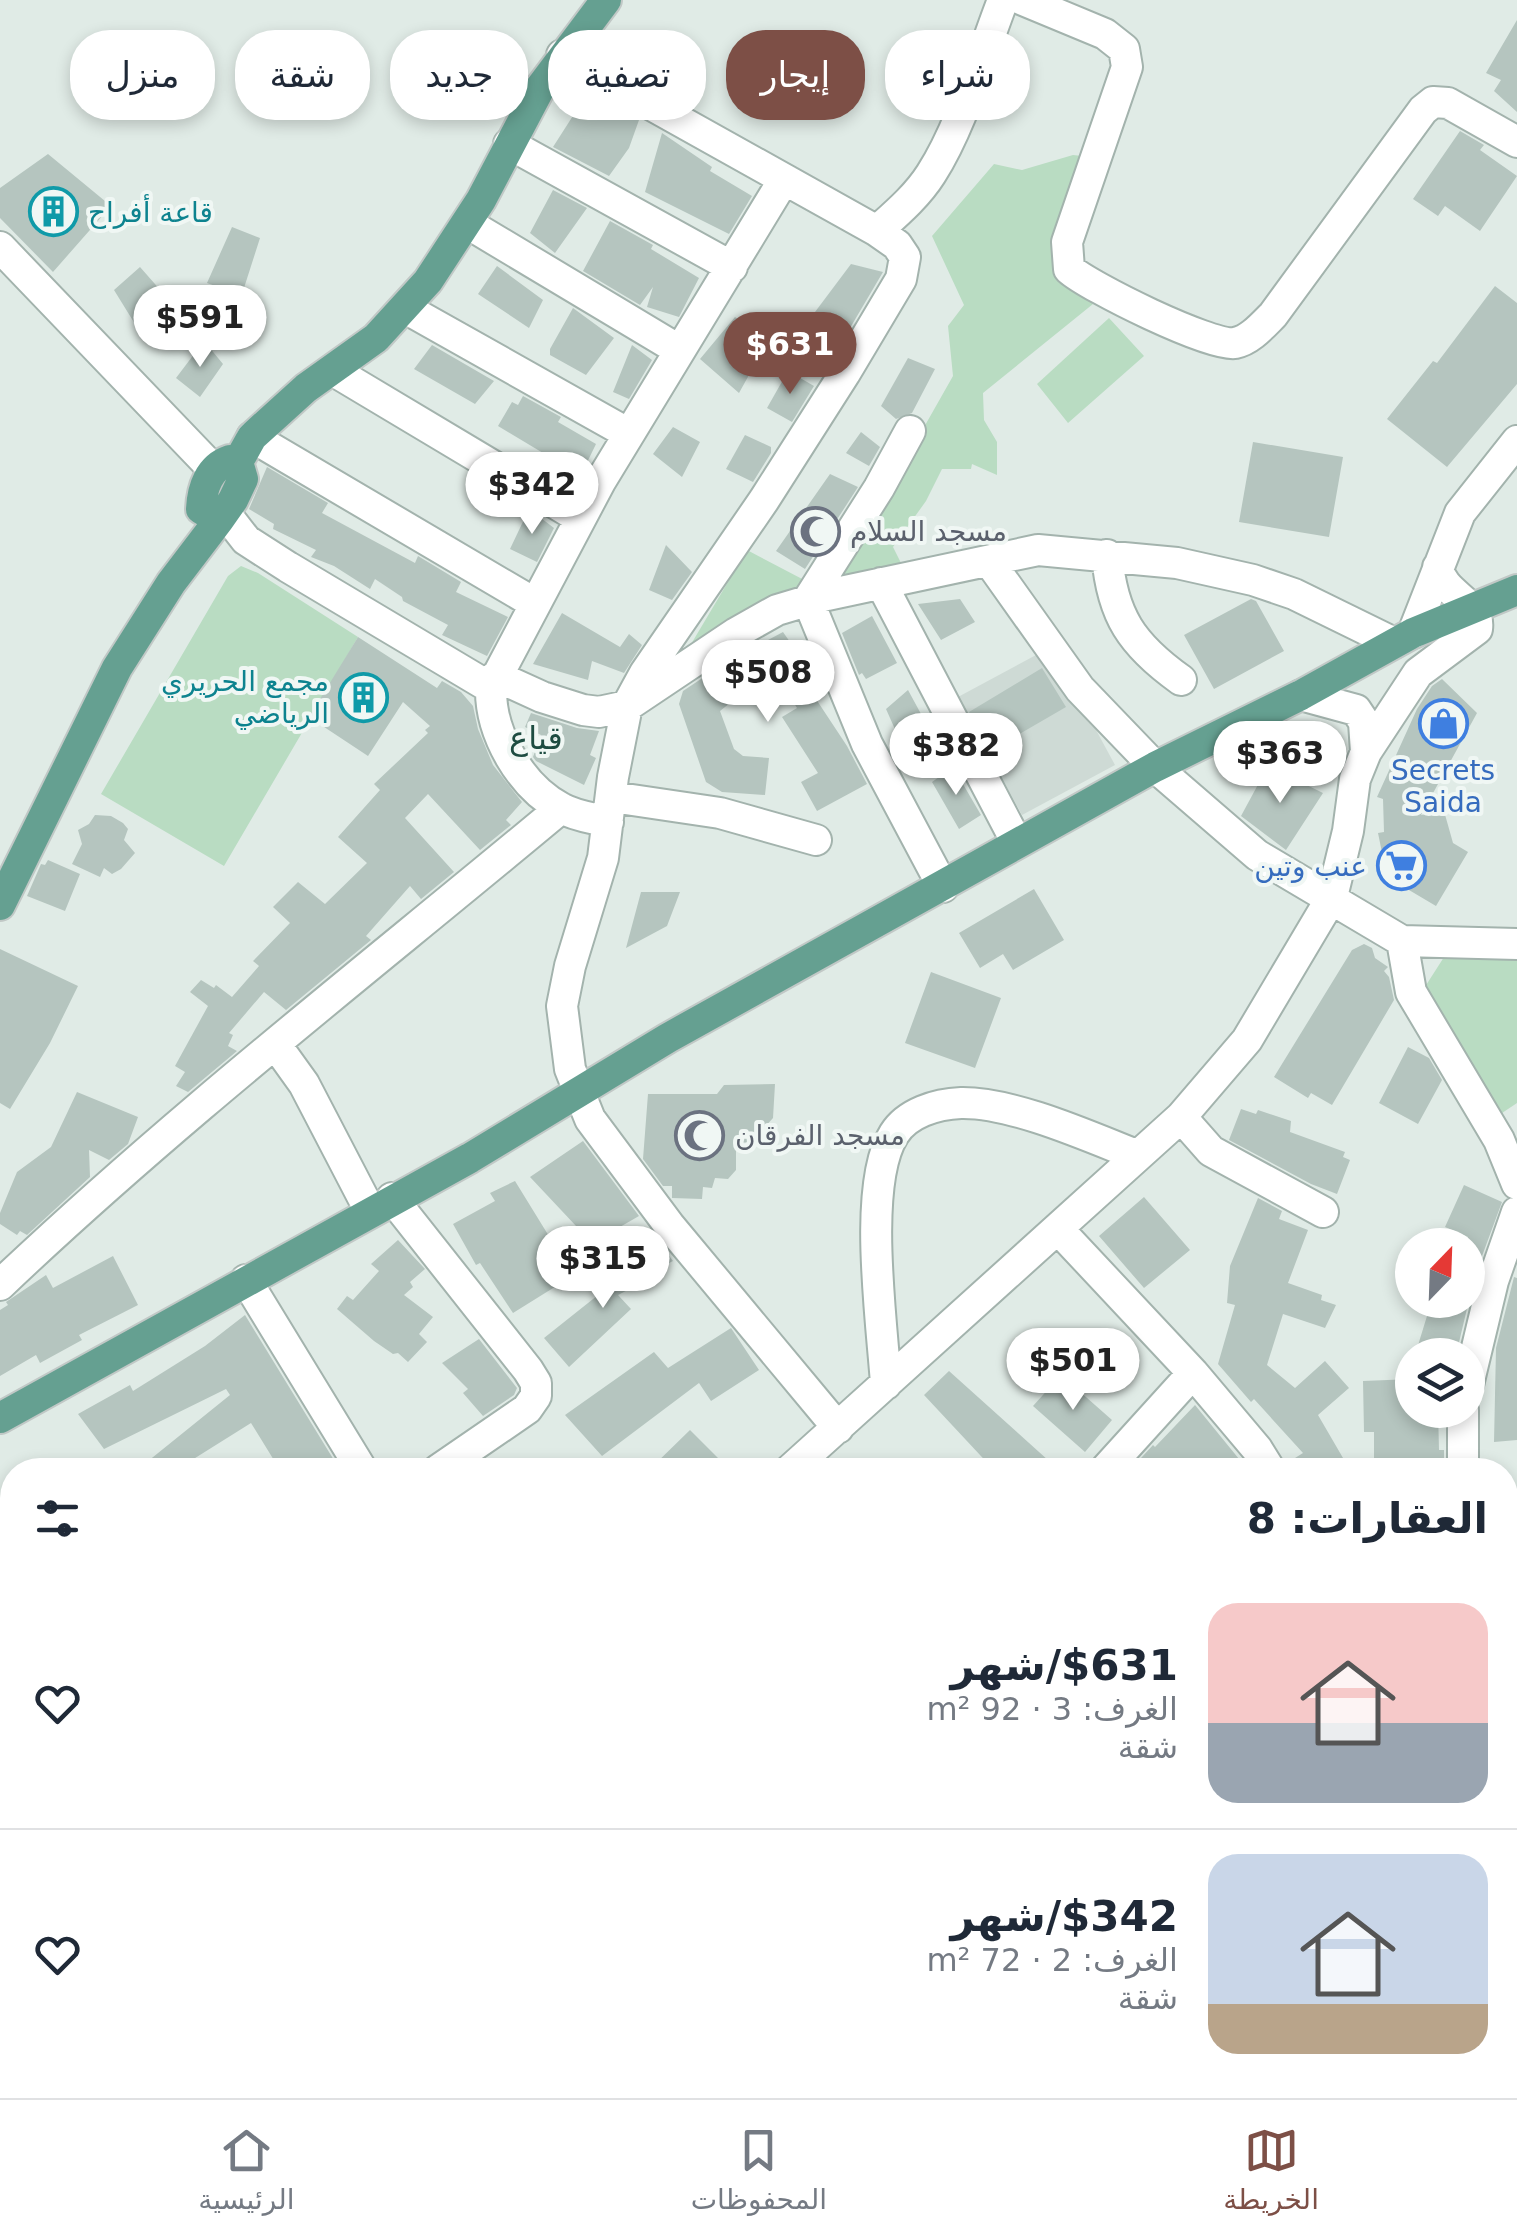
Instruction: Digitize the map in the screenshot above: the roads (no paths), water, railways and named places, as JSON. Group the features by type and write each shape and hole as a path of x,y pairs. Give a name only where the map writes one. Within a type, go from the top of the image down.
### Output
{"main road":[{"path":"582,30 604,1"},
{"path":"0,905 117,668 215,514 243,479 235,456 306,388 376,338 405,308 467,224 548,79"},
{"path":"0,1418 470,1158 714,1012 1018,843 1301,695 1376,641 1517,590"}],"street":[{"path":"878,231 931,174 1003,0"},
{"path":"1023,0 1104,34 1117,42 1127,58 1124,86 1067,242 1070,268 1090,284 1209,339 1232,343 1243,340 1273,315 1423,110 1433,102 1448,103 1517,142"},
{"path":"676,120 878,231 897,245 904,257 901,279 818,418 645,672 626,706 602,858 563,996 564,1043 577,1093 590,1119 640,1190 838,1428"},
{"path":"509,144 732,267"},
{"path":"783,180 580,518 493,682 491,711 503,742 529,782 561,808 720,813 816,840"},
{"path":"467,224 679,350"},
{"path":"0,248 235,456 534,603"},
{"path":"405,308 628,434"},
{"path":"334,371 580,518"},
{"path":"808,600 879,488 910,430"},
{"path":"215,514 288,567 493,682 599,712 626,706 777,610 881,583 1038,550 1177,563 1253,580 1322,607 1376,641 1438,567 1460,513 1517,440"},
{"path":"1107,554 1109,585 1120,614 1146,655 1182,680"},
{"path":"988,560 1080,688 1155,768 1257,855 1402,940 1517,944"},
{"path":"804,1458 1180,1118 1247,1040 1332,898 1348,831 1354,779 1366,752 1418,673 1478,629 1474,608 1444,584 1438,567"},
{"path":"881,583 1018,843"},
{"path":"808,600 868,744 943,887"},
{"path":"1301,695 1356,710 1364,722 1366,752"},
{"path":"0,1285 81,1210 561,808"},
{"path":"1402,940 1411,992 1508,1130 1517,1184"},
{"path":"276,1045 381,1205 514,1349 536,1383 536,1396 527,1408 455,1458"},
{"path":"886,1384 879,1190 885,1152 901,1125 941,1106 976,1105 1066,1127 1136,1155"},
{"path":"1180,1118 1211,1151 1322,1212"},
{"path":"1480,1338 1517,1212"},
{"path":"1058,1229 1193,1373 1263,1458"},
{"path":"246,1280 355,1458"},
{"path":"1116,1458 1193,1373"},
{"path":"1463,1458 1464,1428"}],"place":[{"name":"قاعة أفراح","path":"53,212"},
{"name":"مسجد السلام","path":"815,531"},
{"name":"مجمع الحريري الرياضي","path":"364,697"},
{"name":"Secrets Saida","path":"1443,723"},
{"name":"عنب وتين","path":"1402,866"},
{"name":"مسجد الفرقان","path":"700,1135"}],"district":[{"name":"قياع","path":"536,738"}]}
